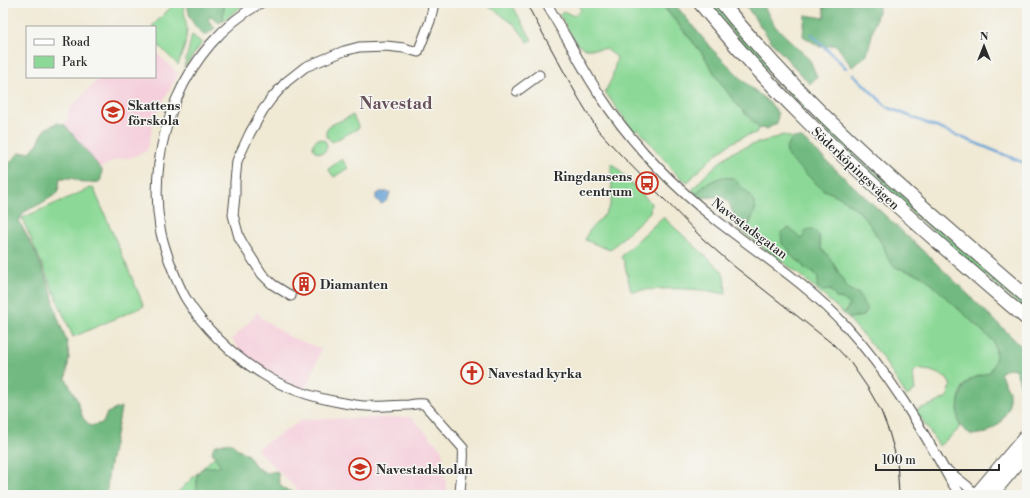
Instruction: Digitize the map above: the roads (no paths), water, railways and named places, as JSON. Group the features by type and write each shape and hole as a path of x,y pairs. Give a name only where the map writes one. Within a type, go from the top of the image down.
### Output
{"highway":[{"name":"Söderköpingsvägen","path":"700,3 750,62 809,124 886,197 1027,319"},
{"name":"Söderköpingsvägen","path":"722,3 755,43 851,141 1027,297"},
{"path":"1005,301 1027,328"},
{"path":"976,495 1027,435"},
{"path":"991,495 1027,452"}],"street":[{"path":"261,3 232,23 206,50 187,78 173,108 162,151 158,187 160,229 170,260 185,297 207,327 243,362 266,376 293,390 318,398 365,406 421,404 426,407 463,448 464,456 460,481 460,495"},
{"path":"291,296 272,284 262,274 239,237 233,215 236,196 236,170 242,149 263,110 271,99 286,82 305,67 359,47 386,46 404,48 418,52 430,21 434,3"},
{"name":"Navestadsgatan","path":"547,3 592,82 625,130 664,173 690,198 716,220 795,279 844,325 881,368 904,401 952,483 961,495"},
{"path":"516,91 539,75"},
{"name":"Navestadsgatan","path":"944,468 976,495"}],"water":[{"path":"380,192 390,192 387,200 381,204 376,199 376,195"}],"waterway":[{"path":"811,34 846,68"},
{"path":"853,74 887,107 1027,164"}],"tram line":[{"path":"526,3 579,99 598,130 703,239 735,267 834,345 850,362 868,388 881,411 889,432 897,460 899,495"}],"place":[{"name":"Skattens förskola","path":"113,112"},
{"name":"Ringdansens centrum","path":"647,183"},
{"name":"Diamanten","path":"304,284"},
{"name":"Navestad kyrka","path":"472,373"},
{"name":"Navestadskolan","path":"360,469"}],"district":[{"name":"Navestad","path":"396,103"}]}
